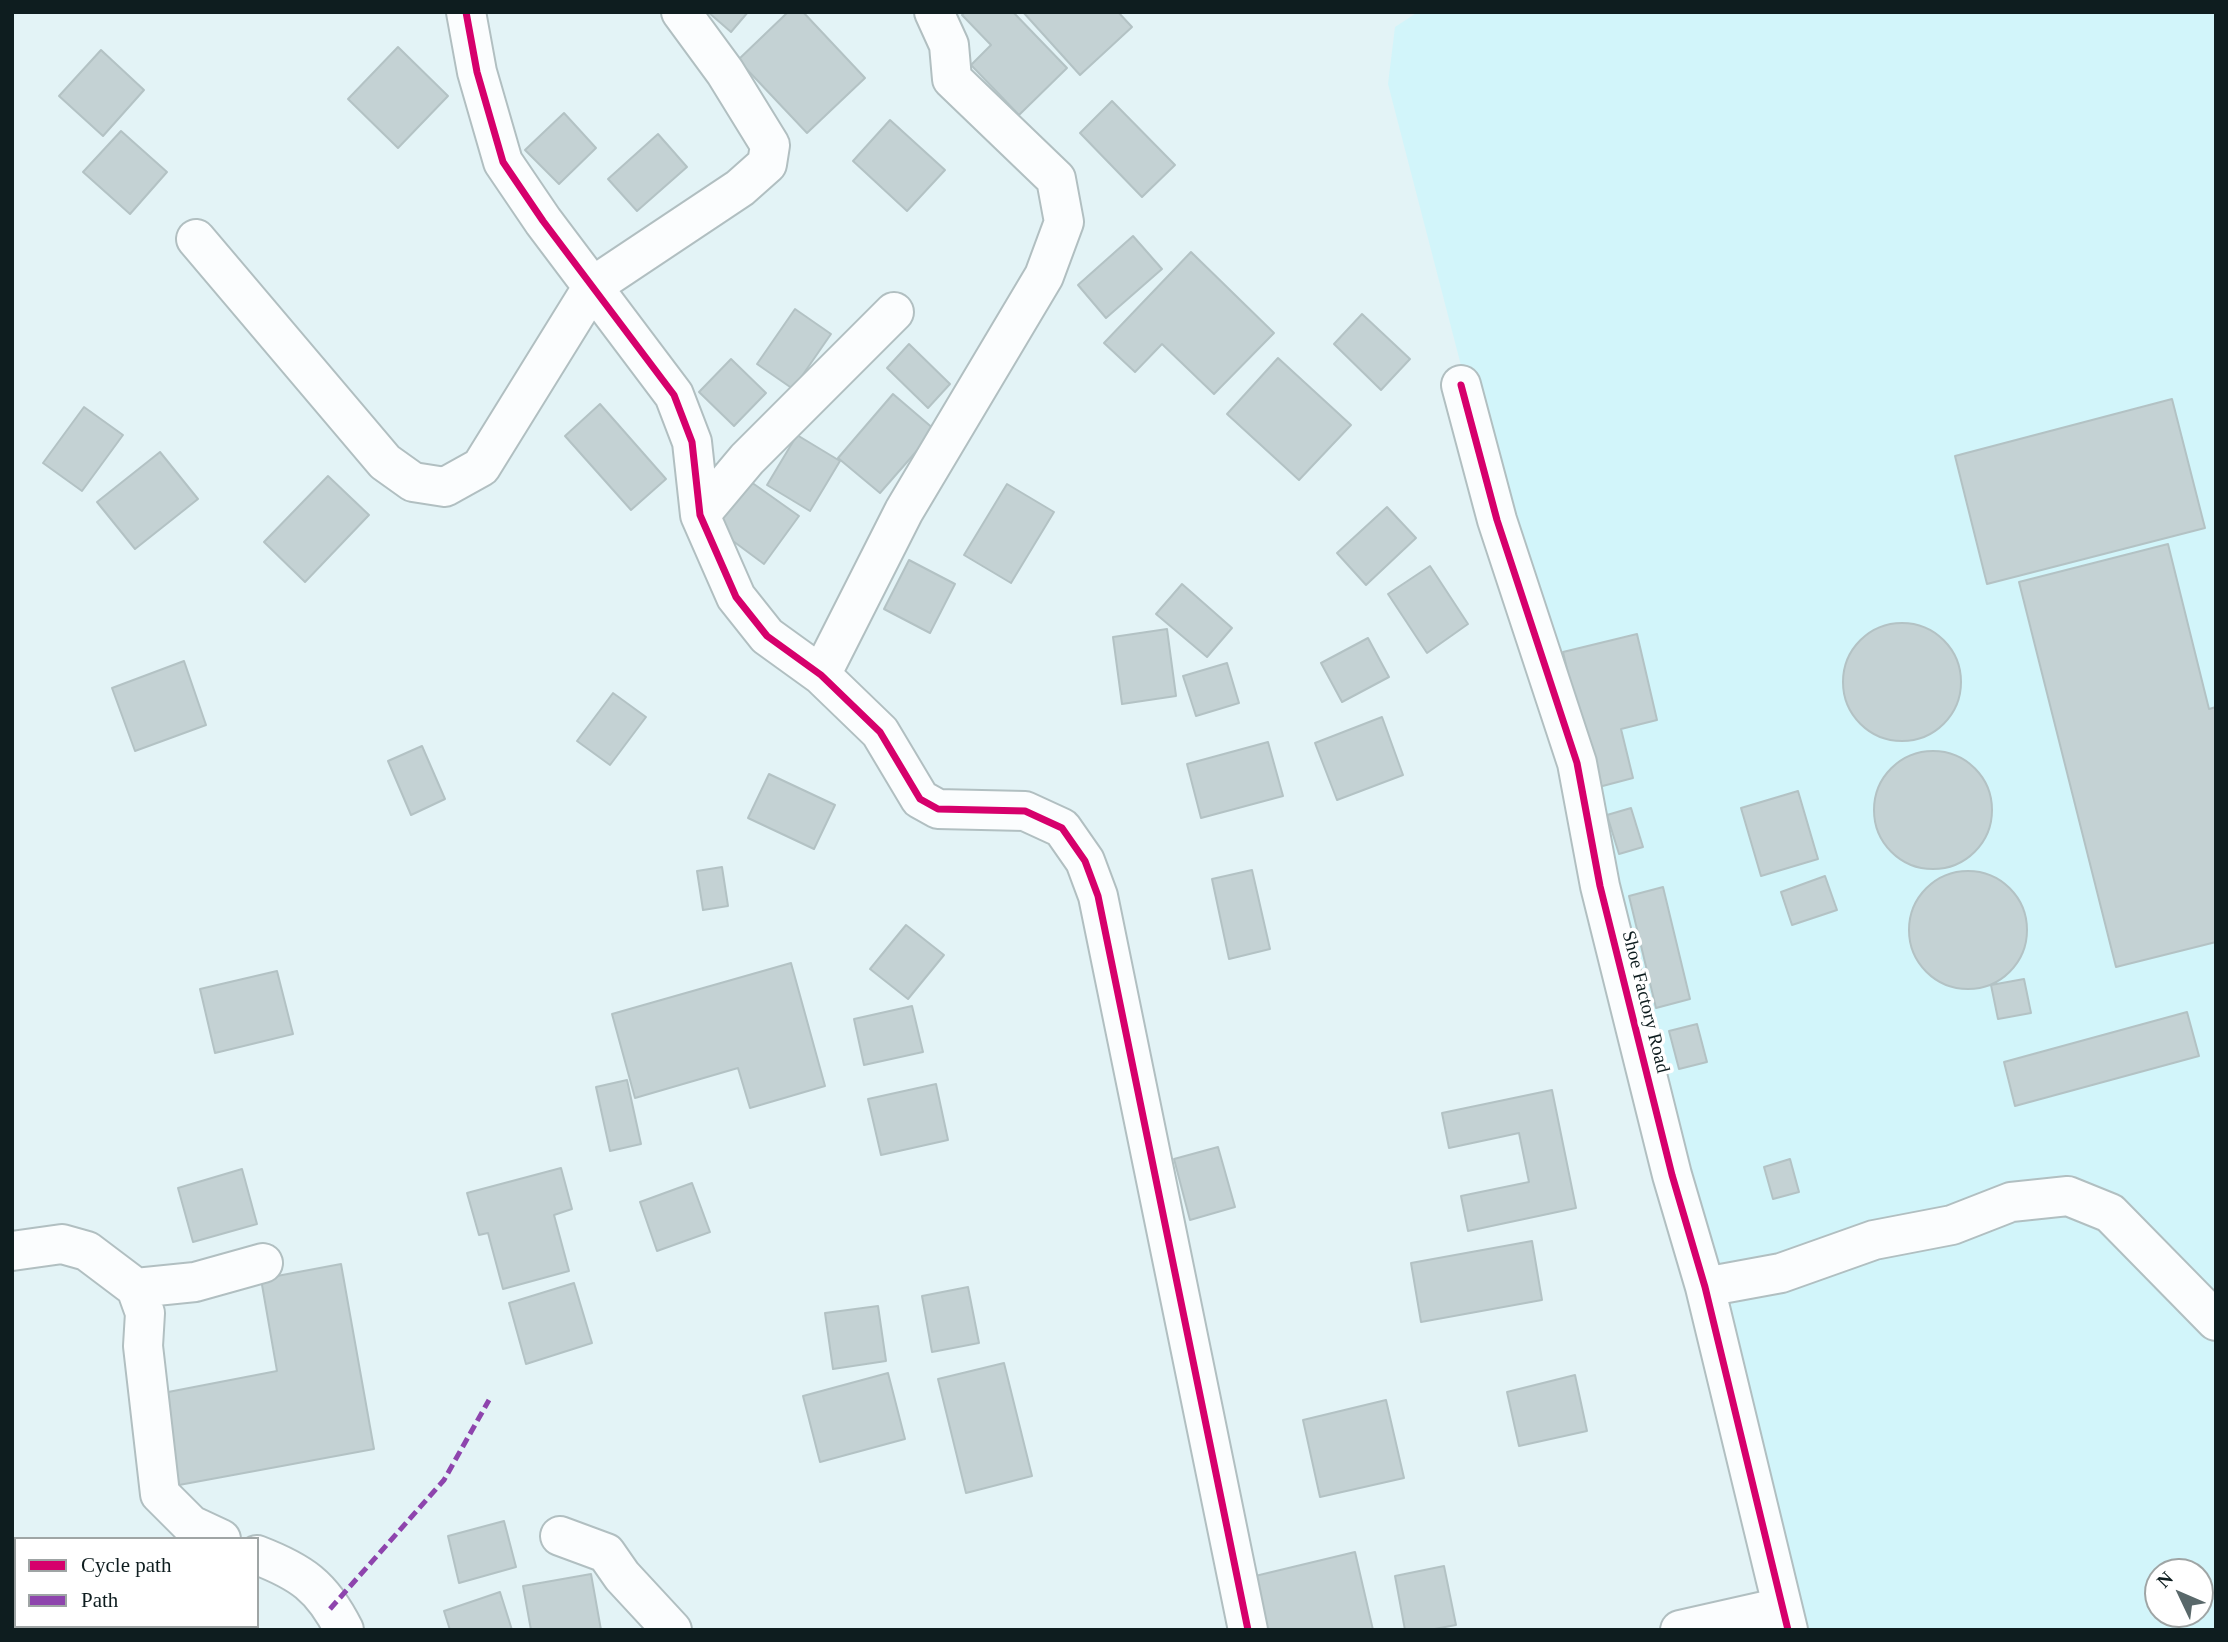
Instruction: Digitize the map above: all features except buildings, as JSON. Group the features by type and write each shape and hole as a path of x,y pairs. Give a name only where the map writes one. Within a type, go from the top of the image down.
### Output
{"street":[{"path":"466,12 477,72 503,162 543,221 674,395 692,442 700,515 736,597 767,636 821,675 880,732 920,799 938,809 1026,811 1062,828 1085,860 1098,896 1248,1630"},
{"path":"196,239 385,461 413,482 445,486 481,467 593,286 740,188 767,164 770,145 725,72 681,12"},
{"path":"821,675 904,511 1044,276 1064,222 1056,179 952,79 949,45 934,12"},
{"path":"700,515 747,459 894,312"},
{"name":"Shoe Factory Road","path":"1461,385 1497,520 1577,764 1600,886 1672,1175 1705,1287 1785,1619"},
{"path":"1705,1287 1781,1273 1874,1240 1952,1225 2011,1202 2068,1196 2110,1213 2216,1321"},
{"path":"12,1251 62,1244 87,1251 136,1288 145,1313 142,1346 160,1494 191,1525 216,1537"},
{"path":"136,1288 195,1282 263,1263"},
{"path":"560,1536 606,1553 622,1576 672,1630"},
{"path":"259,1556 294,1570 314,1587 344,1630"},
{"path":"1680,1630 1785,1619"}],"shaded area":[{"path":"1418,12 2216,12 2216,1630 1789,1630 1388,84 1395,27"}],"marked path":[{"path":"330,1609 444,1480 489,1400"}],"cycle path":[{"path":"466,12 477,72 503,162 543,221 674,395 692,442 700,515 736,597 767,636 821,675 880,732 920,799 938,809 1025,811 1062,828 1085,861 1098,896 1248,1630"},
{"path":"1461,385 1497,520 1577,763 1600,886 1672,1175 1705,1287 1788,1630"}]}
